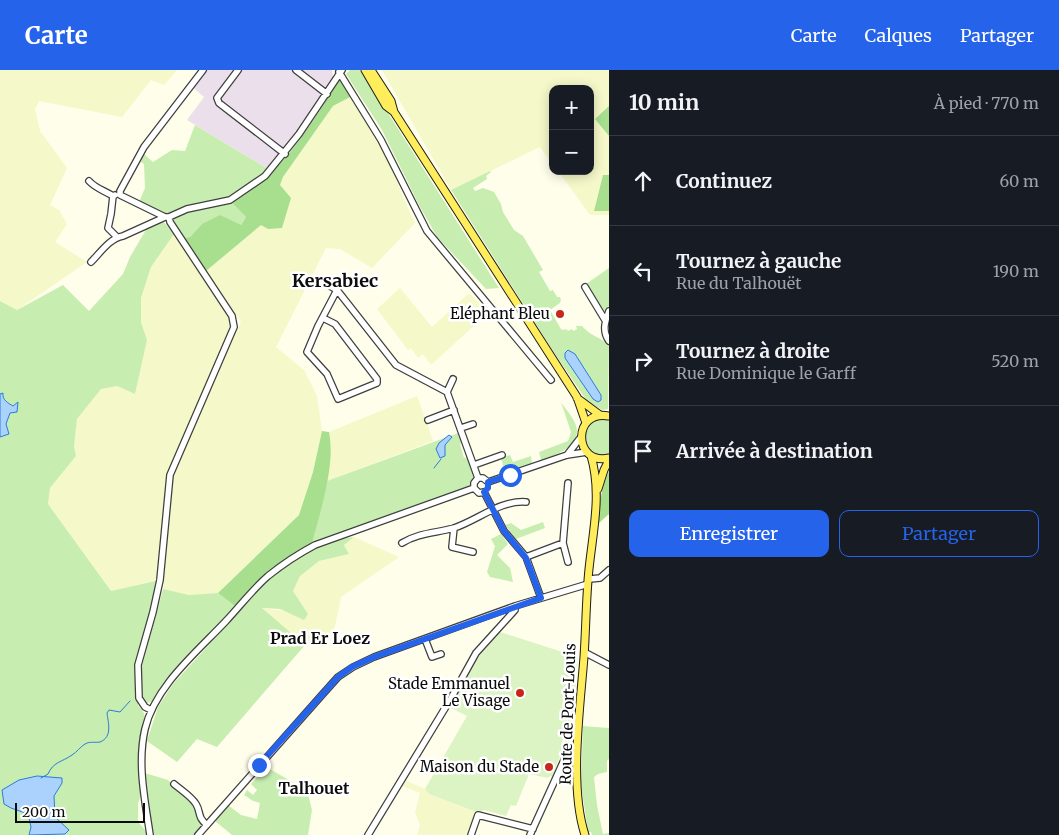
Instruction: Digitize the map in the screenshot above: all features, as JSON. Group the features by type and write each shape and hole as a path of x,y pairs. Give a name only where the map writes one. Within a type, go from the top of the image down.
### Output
{"main road":[{"path":"368,70 391,101 394,112 577,398 586,423"},
{"path":"577,398 606,415"},
{"path":"581,436 586,423 592,418 606,415"},
{"name":"Route de Port-Louis","path":"581,436 582,445 589,454 596,474 597,494 590,560 577,752 581,821 585,835"},
{"path":"589,454 600,459 609,459"},
{"name":"Route de Port-Louis","path":"597,494 609,459"}],"street":[{"path":"117,237 108,228 116,195 144,147 203,70"},
{"path":"238,70 220,92 217,98 219,103 285,154"},
{"path":"296,70 327,94"},
{"path":"375,70 394,99 394,112"},
{"path":"91,262 117,237 187,209 230,200 265,176 285,154 341,71 382,141 427,231 551,380"},
{"path":"89,181 94,186 167,217 232,316 234,323 234,327 170,475 160,580 138,665 139,698 145,707 151,710"},
{"path":"318,279 337,290 396,365 447,392 478,478"},
{"path":"586,287 605,320"},
{"path":"323,318 335,324 377,379 377,383 338,399 327,374 307,352 318,326 337,290"},
{"path":"609,311 605,320 605,330 609,341"},
{"path":"447,392 453,379"},
{"path":"428,420 454,410"},
{"path":"461,428 473,424"},
{"path":"567,455 581,436"},
{"path":"488,482 567,455 589,454"},
{"path":"474,465 502,455"},
{"path":"474,488 474,483 478,478"},
{"path":"474,488 479,493 484,492 488,488 488,482 485,478 478,478"},
{"path":"568,483 563,543 568,562"},
{"path":"150,835 141,763 146,727 151,710 172,679 266,578 284,564 315,545 474,488"},
{"path":"484,492 504,531 526,558 541,598"},
{"path":"402,543 413,536 454,528 492,510 517,501 526,502"},
{"path":"454,528 452,547 472,552"},
{"path":"526,558 563,543"},
{"path":"198,835 338,677 352,667 374,657 515,606 600,578 609,570"},
{"path":"368,835 450,700 476,653 515,610 515,606"},
{"path":"425,639 432,657 441,654"},
{"path":"584,652 609,665"},
{"path":"472,835 478,815 531,832 565,758 580,711"},
{"path":"567,748 577,752"},
{"path":"565,758 577,752"},
{"path":"174,784 194,801 200,818 207,825"}],"shaded area":[{"path":"203,70 332,70 333,77 289,146 268,169 187,120 204,97 191,86"}],"green space":[{"path":"0,70 177,70 164,85 151,80 122,117 39,101 35,109 40,131 67,168 50,205 59,210 67,224 55,242 87,262 17,310 0,301"},
{"path":"350,70 362,72 499,288 486,289 437,237 382,130 346,74"},
{"path":"382,70 609,70 609,106 595,119 609,136 609,175 603,175 594,210 609,211 609,215 590,215 561,175 594,175 594,85 549,85 549,159 540,147 451,190"},
{"path":"340,79 352,96 333,106 283,177 280,185 291,198 282,228 268,229 261,225 206,271 183,238 190,237 202,224 220,215 241,225 246,217 232,203 263,180 285,158 305,132"},
{"path":"352,96 382,141 415,223 372,268 340,249 326,248 276,347 304,370 317,396 322,431 313,472 299,515 218,593 189,595 163,589 172,476 241,322 206,271 261,224 283,177 333,106"},
{"path":"609,106 609,136 595,119"},
{"path":"195,125 268,169 260,177 230,198 200,202 168,214 139,202 145,188 144,164 139,161 144,154 153,162 172,150 185,151"},
{"path":"490,171 486,176 487,179 473,188 475,191 483,188 494,192 514,230 523,236 543,270 539,272 550,291 553,290 557,297 560,297 560,303 550,310 561,329 568,331 572,329 573,331 577,329 576,326 582,326 609,345 608,409 602,410 587,401 451,190"},
{"path":"603,175 609,175 609,211 594,211"},
{"path":"232,203 246,217 240,226 202,224 190,237 183,238 176,227 173,218 191,210"},
{"path":"163,221 174,234 151,267 141,298 141,322 147,340 135,394 117,386 101,389 77,419 74,446 76,456 50,488 48,504 111,591 160,580 138,665 138,705 144,713 145,722 139,743 141,794 138,804 138,822 146,831 146,835 0,835 0,301 17,310 63,285 89,311 123,274 130,257 147,228"},
{"path":"174,234 230,319 231,326 168,475 160,580 111,591 48,504 50,488 76,456 74,446 77,419 101,389 117,386 135,394 147,340 141,322 141,298 151,267"},
{"path":"609,268 609,307 606,313 586,284"},
{"path":"400,288 432,327 468,294 488,313 431,365 423,354 418,358 411,348 408,350 377,309"},
{"path":"417,396 433,441 327,481 331,443 329,432"},
{"path":"561,402 577,427 576,437 569,447 541,460 539,452 568,441 571,432"},
{"path":"598,419 609,420 609,455 591,453 585,444 584,438 588,427"},
{"path":"322,431 329,432 331,445 329,473 312,544 296,552 265,575 236,607 218,593 299,515 313,472"},
{"path":"458,433 462,442 460,444 464,458 468,457 474,475 471,486 312,544 327,481"},
{"path":"510,455 513,462 531,456 532,464 505,473 501,458"},
{"path":"609,471 609,514 599,523 601,496"},
{"path":"543,522 545,528 516,539 505,525 511,523 521,530"},
{"path":"501,534 508,544 497,555 510,568 513,582 490,577 487,572 495,546 491,539"},
{"path":"354,537 399,557 341,597 335,626 324,647 305,645 261,608 308,614 293,591 300,575 319,561 349,554 344,545"},
{"path":"354,537 344,545 349,554 319,561 300,576 293,591 308,614 304,620 280,609 262,608 305,645 217,747 197,739 177,762 147,741 158,707 173,684 270,578 314,549 339,539"},
{"path":"163,589 189,595 218,593 236,607 161,687 153,701 147,703 142,697 142,666"},
{"path":"500,632 578,657 573,720 562,742 561,748 563,749 552,777 548,778 529,774 516,806 511,805 506,816 484,810 479,813 429,794 425,789 467,716 451,708 454,706 452,705 475,661"},
{"path":"583,726 609,728 607,772 594,777 603,834 609,833 609,835 592,835 591,832 588,832 581,784"},
{"path":"266,767 307,790 312,810 308,835 232,835 215,821 228,805 241,815 257,819 260,803 244,795 247,790 253,795 257,790 251,784"},
{"path":"145,773 168,780 195,806 197,819 204,825 195,835 153,835"},
{"path":"405,780 425,789 429,794 476,812 470,835 417,835 420,825 415,812 420,793 402,786"}],"water":[{"path":"568,350 575,354 601,395 601,400 598,402 593,399 565,358 565,353"},
{"path":"3,393 4,399 11,405 13,406 18,402 17,412 10,413 6,424 9,434 0,437 0,394"},
{"path":"449,435 452,437 445,445 445,456 440,458 436,449 439,443"},
{"path":"37,776 62,778 62,783 54,796 55,817 69,830 65,834 29,835 31,827 28,814 4,804 2,790 19,780"}],"waterway":[{"path":"434,468 441,459"},
{"path":"41,778 48,774 55,765 74,754 85,744 104,740 107,737 109,725 107,713 109,710 120,712 130,701"}],"place":[{"name":"Eléphant Bleu","path":"560,314"},
{"name":"Stade Emmanuel Le Visage","path":"520,693"},
{"name":"Maison du Stade","path":"549,767"}],"district":[{"name":"Kersabiec","path":"335,281"},
{"name":"Prad Er Loez","path":"320,638"},
{"name":"Talhouet","path":"314,788"}],"route":[{"path":"259,765 338,677 352,667 374,657 541,598 526,558 504,531 484,492 488,488 488,482 510,475"}]}
